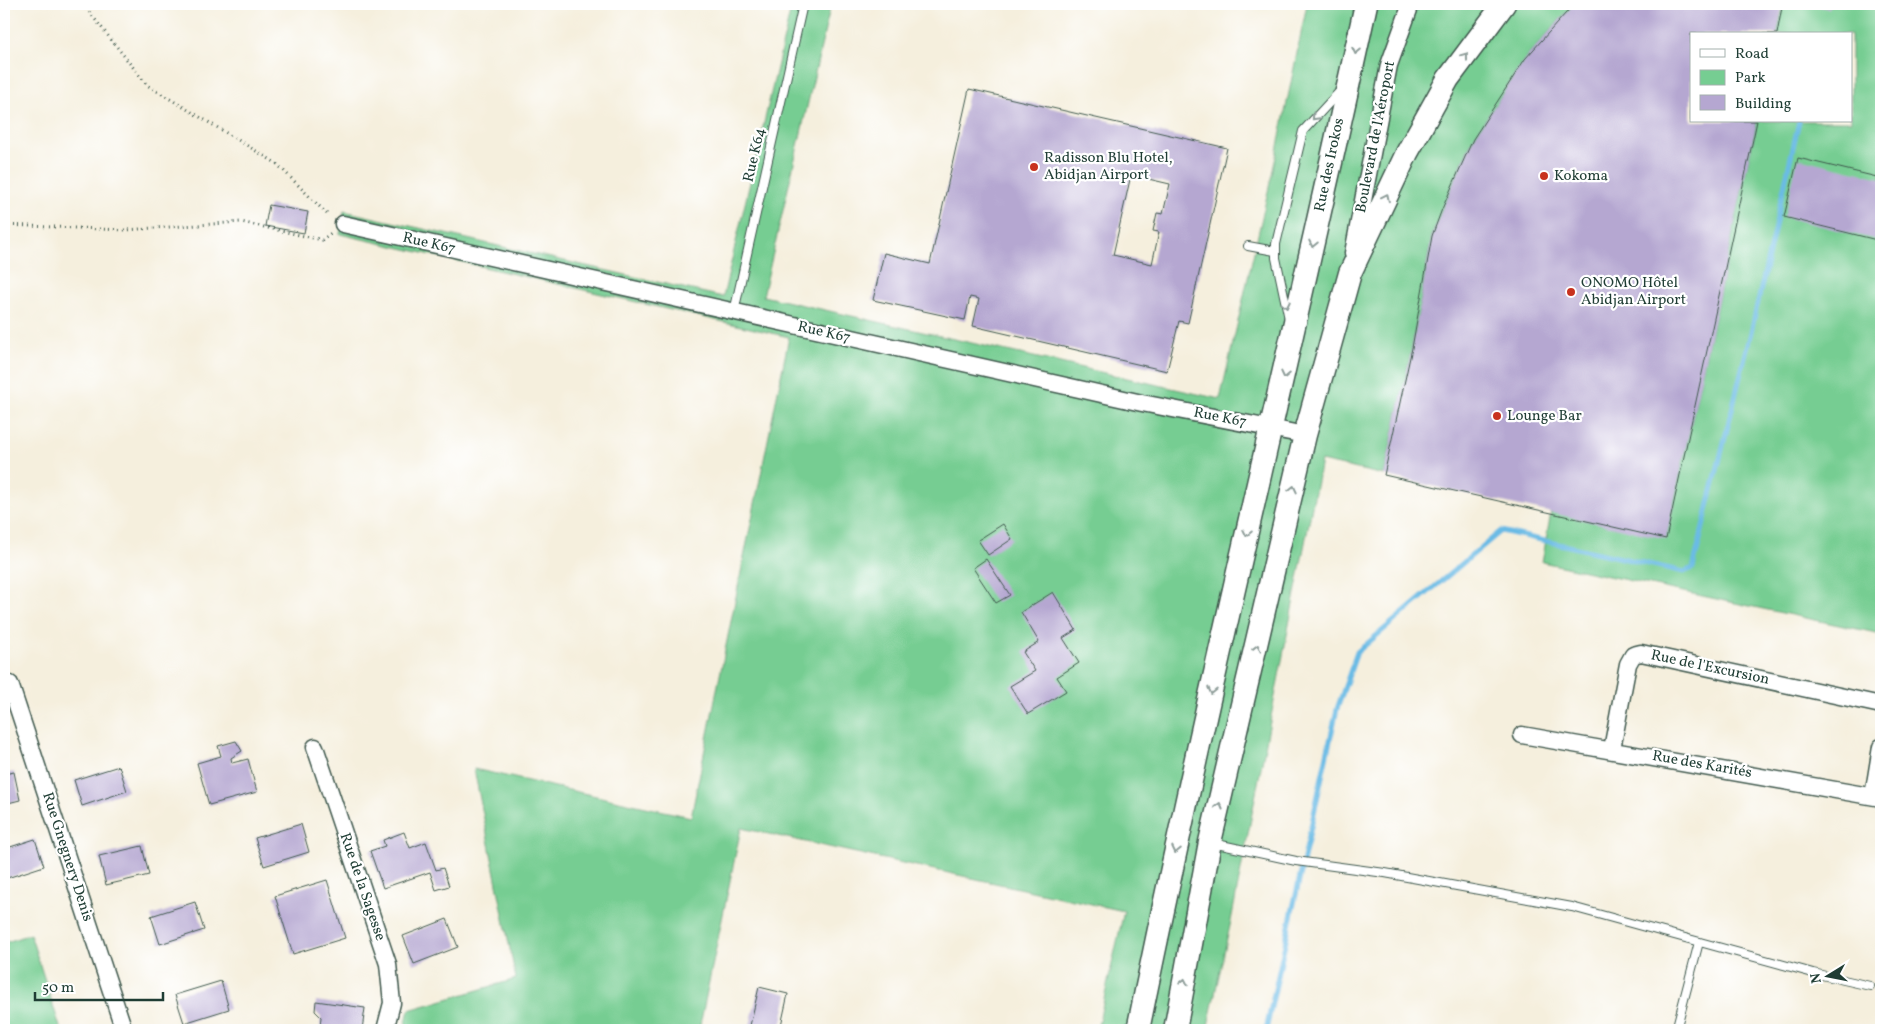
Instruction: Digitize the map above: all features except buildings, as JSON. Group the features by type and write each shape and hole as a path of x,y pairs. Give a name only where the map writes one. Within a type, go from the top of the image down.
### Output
{"main road":[{"name":"Rue des Irokos","path":"1138,1030 1164,900 1294,333 1366,4"},
{"path":"1176,1030 1210,842 1306,435 1350,273 1407,153 1448,79 1504,4"},
{"path":"1294,333 1331,338"}],"street":[{"name":"Boulevard de l'Aéroport","path":"1350,273 1389,65 1411,4"},
{"name":"Rue K67","path":"343,224 1122,399 1306,435"},
{"name":"Rue de l'Excursion","path":"1612,749 1628,664 1633,655 1641,653 1881,705"},
{"name":"Rue Gnegnery Denis","path":"10,684 124,1030"},
{"name":"Rue des Karités","path":"1522,735 1612,749 1877,797"},
{"name":"Rue de la Sagesse","path":"315,747 388,964 392,1003 386,1030"},
{"path":"1877,797 1881,747"}],"lane":[{"name":"Rue K64","path":"734,313 803,4"},
{"path":"1294,333 1275,251 1303,131 1349,82"},
{"path":"1248,246 1275,251"},
{"path":"1210,842 1296,861 1385,873 1572,907 1870,986"},
{"path":"1676,1030 1699,942"}],"path":[{"path":"4,225 125,230 242,222 322,240 343,224 328,215 276,163 147,85 83,4"}],"green space":[{"path":"792,4 831,4 763,296 1220,399 1275,161 1307,4 1574,4 1525,59 1473,139 1442,209 1432,236 1412,348 1384,475 1321,461 1231,921 1207,1030 1097,1030 1124,911 741,828 699,1030 404,1030 409,1010 516,979 474,769 691,817 789,337 340,234 344,211 723,297"},
{"path":"1784,4 1881,4 1881,634 1542,562 1551,512 1666,538 1757,122 1852,122 1852,32 1777,32"},
{"path":"30,934 61,1030 4,1030 4,943"}],"waterway":[{"path":"1266,1030 1337,709 1357,652 1501,531 1684,572 1693,568 1751,332 1799,122"}],"place":[{"name":"Radisson Blu Hotel, Abidjan Airport","path":"1034,167"},
{"name":"Kokoma","path":"1544,176"},
{"name":"ONOMO Hôtel Abidjan Airport","path":"1571,292"},
{"name":"Lounge Bar","path":"1497,416"}]}
